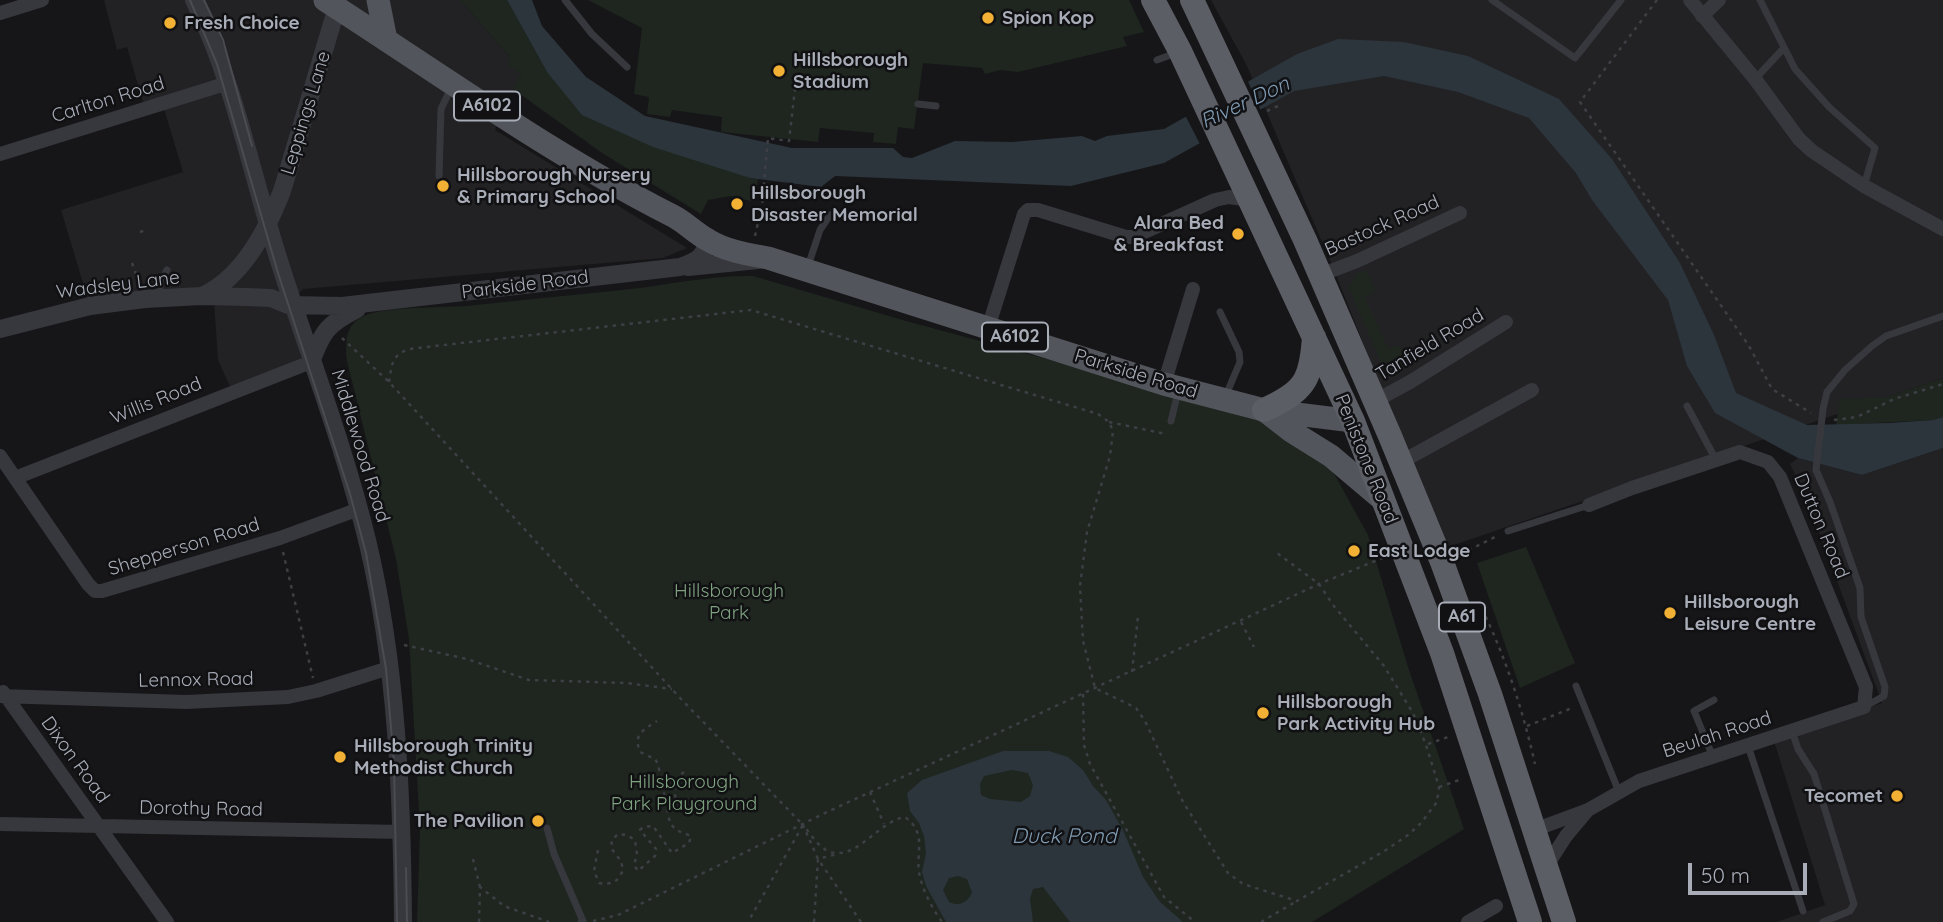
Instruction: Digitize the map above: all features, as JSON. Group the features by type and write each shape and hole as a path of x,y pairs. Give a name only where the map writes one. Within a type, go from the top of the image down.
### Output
{"highway":[{"name":"Penistone Road","path":"1192,0 1320,275 1442,562 1490,694 1564,922"},
{"name":"Penistone Road","path":"1156,7 1353,421 1442,653 1530,922"},
{"path":"1287,279 1320,275"},
{"path":"1264,410 1292,397 1301,386 1313,358 1314,337"},
{"path":"1353,421 1373,426 1390,436"},
{"path":"1516,879 1534,830"}],"main road":[{"path":"378,0 386,40"},
{"name":"A6102","path":"334,3 453,84 569,157 694,227"},
{"name":"Parkside Road","path":"694,227 738,253 760,252 806,272 1171,386 1264,410 1353,421"},
{"name":"Parkside Road","path":"1264,410 1331,456 1383,500"}],"street":[{"path":"0,13 42,0"},
{"name":"Middlewood Road","path":"194,0 228,83 292,305 359,509 380,601 387,646 402,832 403,922"},
{"path":"1690,0 1755,79 1799,139 1812,151 1864,186 1943,229"},
{"path":"1702,16 1719,0"},
{"name":"Leppings Lane","path":"268,225 282,191 334,3"},
{"name":"Carlton Road","path":"0,154 228,83"},
{"path":"988,328 1024,214 1028,210 1038,210 1133,237 1215,200 1229,197 1250,200"},
{"name":"Bastock Road","path":"1320,275 1357,261 1460,213"},
{"name":"Wadsley Lane","path":"202,296 218,289 247,256 268,225"},
{"path":"680,267 694,262 705,251 694,227"},
{"name":"Parkside Road","path":"292,305 342,306 369,303 680,267 760,252"},
{"path":"1171,386 1193,289"},
{"name":"Wadsley Lane","path":"0,329 90,306 157,298 271,298 292,305"},
{"name":"Parkside Road","path":"328,328 334,321 369,303"},
{"name":"Tanfield Road","path":"1375,401 1506,322"},
{"path":"311,362 328,328"},
{"name":"Willis Road","path":"15,478 311,362"},
{"path":"1401,462 1532,390"},
{"name":"Dutton Road","path":"1589,505 1679,479 1716,460 1740,452 1768,462 1780,477 1866,687 1864,708"},
{"name":"Shepperson Road","path":"0,456 95,591 280,538 359,509"},
{"name":"Lennox Road","path":"2,693 186,702 288,697 389,668"},
{"name":"Dixon Road","path":"2,693 167,922"},
{"name":"Beulah Road","path":"1534,830 1588,810 1639,781 1864,708"},
{"name":"Beulah Road","path":"1546,867 1566,836 1588,810"},
{"name":"Dorothy Road","path":"0,824 402,832"},
{"path":"1468,922 1496,906"}],"lane":[{"path":"565,0 592,34 627,67"},
{"path":"1492,0 1575,58 1621,0"},
{"path":"1760,0 1795,69 1829,107 1875,148 1864,186"},
{"path":"1755,79 1783,49"},
{"path":"1157,60 1184,61"},
{"path":"439,176 440,109 453,84"},
{"path":"918,104 936,106"},
{"path":"806,272 816,240 830,215"},
{"path":"157,298 167,270"},
{"path":"1220,312 1239,352 1240,362 1224,401"},
{"path":"1864,708 1884,696 1885,687 1861,617 1860,587 1816,470 1822,414 1827,392 1845,370 1872,346 1886,336 1943,316"},
{"path":"1171,386 1171,421"},
{"path":"1687,407 1716,460"},
{"path":"1508,531 1589,505"},
{"path":"1576,686 1619,792"},
{"path":"1713,757 1694,711 1714,700"},
{"path":"1792,731 1798,749 1814,774 1854,904 1850,911 1823,922"},
{"path":"1748,745 1803,911"},
{"path":"547,828 554,854 582,922"}],"path":[{"path":"1657,0 1580,102 1749,346 1772,389 1807,412 1822,414 1835,420 1857,417 1894,399 1943,384"},
{"path":"760,252 767,142 768,138 789,141 795,89"},
{"path":"140,232 146,230"},
{"path":"132,262 138,278"},
{"path":"389,382 392,363 398,353 409,349 751,310 1098,414 1109,422 1166,434"},
{"path":"328,328 389,382 673,690 824,849 838,854"},
{"path":"1109,422 1113,431 1110,456 1087,533 1080,586 1083,641 1095,688 1136,708 1145,721 1183,802 1228,873 1242,884 1297,901"},
{"path":"1442,562 1508,531"},
{"path":"280,538 316,691"},
{"path":"582,922 618,915 870,792 1319,584 1403,552"},
{"path":"1261,922 1408,835 1437,802 1438,787 1426,745 1406,699 1375,653 1333,605 1319,584 1277,553"},
{"path":"1132,672 1138,616"},
{"path":"1241,621 1254,647"},
{"path":"387,646 409,645 486,664 528,680 626,683 673,690"},
{"path":"1083,694 1084,745 1090,764 1164,897 1195,922"},
{"path":"1527,726 1583,703"},
{"path":"598,850 594,871 599,883 609,884 616,882 623,870 621,861 611,848 612,840 618,834 635,840 637,854 634,865 638,871 655,856 656,849 642,835 640,830 643,827 653,827 672,853 689,843 691,836 676,830 670,823 655,758 640,752 636,741 657,721"},
{"path":"1438,787 1481,771"},
{"path":"684,772 679,776 674,791 679,805 692,814 701,815 716,808"},
{"path":"870,792 885,825"},
{"path":"818,859 850,850 885,825 905,817 911,821 921,842 919,871 924,890 942,922"},
{"path":"803,825 818,859 861,922"},
{"path":"748,922 803,825"},
{"path":"473,859 480,887 480,922"},
{"path":"814,922 818,859"},
{"path":"480,887 504,906 550,922"},
{"path":"618,915 619,922"}],"shaded area":[{"path":"104,0 460,0 521,73 495,130 687,248 663,258 303,289 288,305 303,364 232,391 218,360 214,301 90,306 61,210 183,172 162,102 145,109 127,47 117,50"},
{"path":"1211,0 1943,0 1943,378 1445,548 1334,270 1247,66"},
{"path":"1943,448 1943,922 1777,922 1825,905 1774,741 1882,703 1807,499 1790,464 1798,458 1862,475"}],"green space":[{"path":"460,0 507,0 547,72 750,178 758,179 755,202 730,196 708,200 701,214 602,153 513,89 521,73 507,65 510,57"},
{"name":"Hillsborough Stadium","path":"588,0 1129,0 1144,32 1123,37 1127,46 1018,72 1000,70 985,74 982,68 923,63 914,129 898,127 896,144 873,142 874,133 820,128 818,142 721,132 722,117 672,110 670,117 647,114 649,97 634,94 642,28"},
{"path":"1366,270 1376,291 1365,297 1388,349 1399,345 1409,364 1401,370 1382,365 1349,288 1356,273"},
{"name":"Hillsborough Park","path":"753,276 906,321 1310,430 1368,535 1408,667 1464,829 1312,922 417,922 420,829 409,639 396,559 347,361 346,341 350,329 358,319 385,310 466,306 631,289 707,278"},
{"path":"1943,378 1943,417 1933,420 1836,425 1840,399 1887,397"},
{"path":"1526,547 1575,663 1520,688 1477,563"}],"water":[{"name":"River Don","path":"507,0 532,0 542,26 586,77 645,116 792,148 893,148 903,157 912,158 955,141 1012,142 1082,136 1095,141 1107,136 1164,129 1297,54 1338,39 1404,42 1468,56 1559,99 1612,159 1680,263 1714,335 1736,393 1807,425 1889,423 1943,417 1943,448 1862,475 1798,458 1715,413 1687,366 1668,300 1592,200 1576,173 1529,118 1458,92 1384,76 1294,91 1164,163 1071,186 835,176 821,187 750,178 653,147 582,115 547,72"},
{"name":"Duck Pond","path":"1003,751 1049,751 1068,757 1083,770 1106,800 1123,830 1143,877 1160,902 1183,922 1070,922 1043,887 1033,889 1030,899 1033,922 946,922 926,886 922,872 926,853 924,836 910,811 907,793 922,780","holes":["1012,770 1028,773 1033,785 1030,796 1021,802 990,799 981,795 980,784 984,776","958,876 967,879 972,892 966,901 960,904 949,902 943,890 949,878"]}],"pier":[{"path":"1246,77 1262,113 1201,146 1184,113"}],"tram line":[{"path":"190,0 217,64 278,273 350,494 366,553 386,669 394,763 397,922"},
{"path":"204,0 223,40 252,146"},
{"path":"406,868 407,922"}],"place":[{"name":"Spion Kop","path":"988,18"},
{"name":"Fresh Choice","path":"170,23"},
{"name":"Hillsborough Stadium","path":"779,71"},
{"name":"Hillsborough Nursery & Primary School","path":"443,186"},
{"name":"Hillsborough Disaster Memorial","path":"737,204"},
{"name":"Alara Bed & Breakfast","path":"1238,234"},
{"name":"East Lodge","path":"1354,551"},
{"name":"Hillsborough Leisure Centre","path":"1670,613"},
{"name":"Hillsborough Park Activity Hub","path":"1263,713"},
{"name":"Hillsborough Trinity Methodist Church","path":"340,757"},
{"name":"Tecomet","path":"1897,796"},
{"name":"The Pavilion","path":"538,821"}],"park label":[{"name":"Hillsborough Park Playground","path":"684,793"}]}
